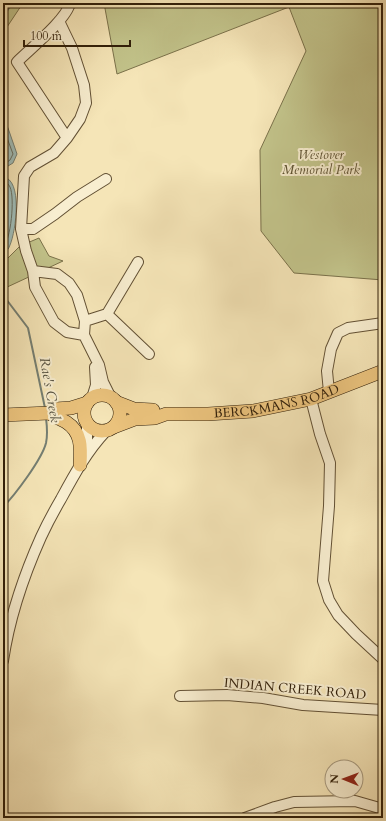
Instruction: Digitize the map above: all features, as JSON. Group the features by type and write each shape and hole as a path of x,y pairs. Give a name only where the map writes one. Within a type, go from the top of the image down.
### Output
{"main road":[{"name":"BERCKMANS ROAD","path":"110,429 135,419 155,418 166,414 208,414 253,411 311,399 383,371"},
{"path":"52,415 55,409 71,408 90,401 100,395 114,400 120,412 120,418 110,429 97,431 92,429 87,423 84,412 90,401"},
{"name":"BERCKMANS ROAD","path":"114,400 134,409 156,410 166,414"},
{"path":"8,414 52,415 76,418 87,423"},
{"path":"52,415 71,426 78,435 81,448 80,464"}],"street":[{"path":"67,138 17,62 59,21 69,8 70,3"},
{"path":"59,21 72,48 84,85 86,104 80,119 67,138 54,153 30,167 24,176 21,229 26,251 34,271 35,287 54,322 67,332 84,335"},
{"path":"21,229 33,229 77,197 106,179"},
{"path":"85,321 108,314 138,262"},
{"path":"34,271 57,274 69,283 77,295 85,321 84,335 99,365 104,382 114,400"},
{"path":"108,314 149,354"},
{"path":"328,392 327,371 331,349 338,333 348,328 383,323"},
{"path":"90,401 96,385 94,355"},
{"path":"311,399 320,434 330,463 329,506 323,581 329,600 338,615 383,660"},
{"path":"3,661 6,642 41,536 80,464 87,445 87,423"},
{"path":"80,464 98,440 110,429"},
{"name":"INDIAN CREEK ROAD","path":"180,696 227,695 263,698 303,705 383,710"},
{"path":"245,818 294,802 355,801 383,808"}],"green space":[{"path":"3,3 23,3 3,33"},
{"name":"Westover Memorial Park","path":"104,3 383,3 383,280 294,273 261,231 260,150 306,51 289,7 117,74"},
{"path":"39,238 49,256 63,261 3,289 3,263 20,246"}],"water":[{"path":"3,119 8,128 17,154 13,163 3,169"},
{"path":"3,177 9,180 13,186 16,196 16,218 9,248 3,255"}],"waterway":[{"name":"Rae's Creek","path":"3,16 13,3"},
{"name":"Rae's Creek","path":"3,295 28,328 45,408"},
{"name":"Rae's Creek","path":"3,507 28,476 43,450 47,436 46,418"}]}
